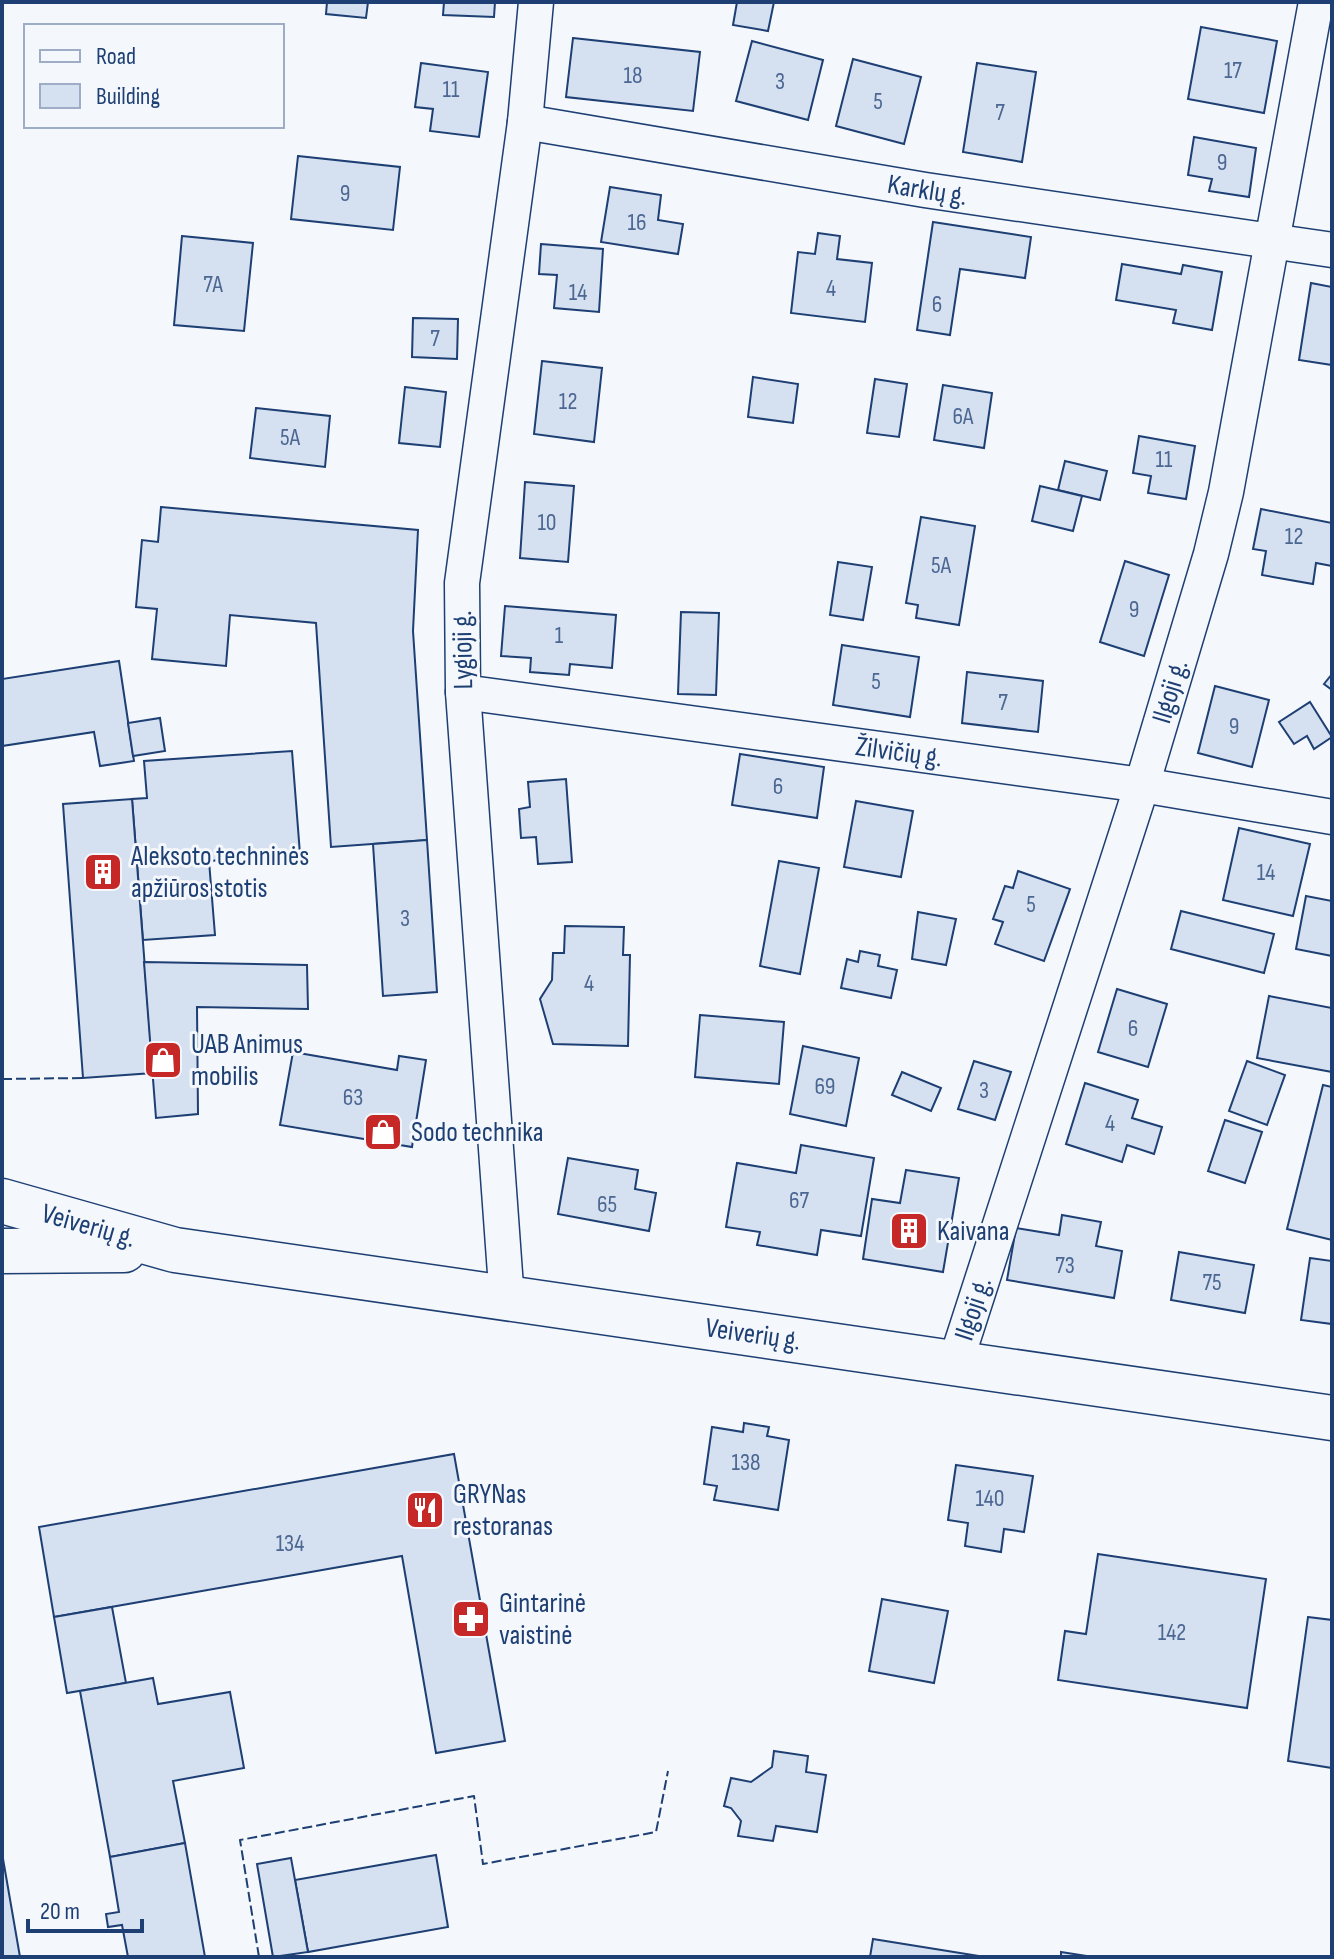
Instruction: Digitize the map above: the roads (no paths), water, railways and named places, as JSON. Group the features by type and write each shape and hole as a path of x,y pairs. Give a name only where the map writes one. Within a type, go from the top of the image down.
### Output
{"main road":[{"name":"Veiverių g.","path":"2,1201 175,1250 507,1301 1332,1418"},
{"name":"Veiverių g.","path":"2,1251 175,1250"}],"street":[{"name":"Lygioji g.","path":"507,1301 463,692 462,583 525,122 536,2"},
{"name":"Ilgoji g.","path":"955,1364 1142,785 1223,504 1316,2"},
{"name":"Karklų g.","path":"525,122 925,190 1332,250"},
{"name":"Žilvičių g.","path":"463,692 1142,785 1332,817"}],"place":[{"name":"Aleksoto techninės apžiūros stotis","path":"103,872"},
{"name":"UAB Animus mobilis","path":"163,1060"},
{"name":"Sodo technika","path":"383,1132"},
{"name":"Kaivana","path":"909,1231"},
{"name":"GRYNas restoranas","path":"425,1510"},
{"name":"Gintarinė vaistinė","path":"471,1619"}]}
